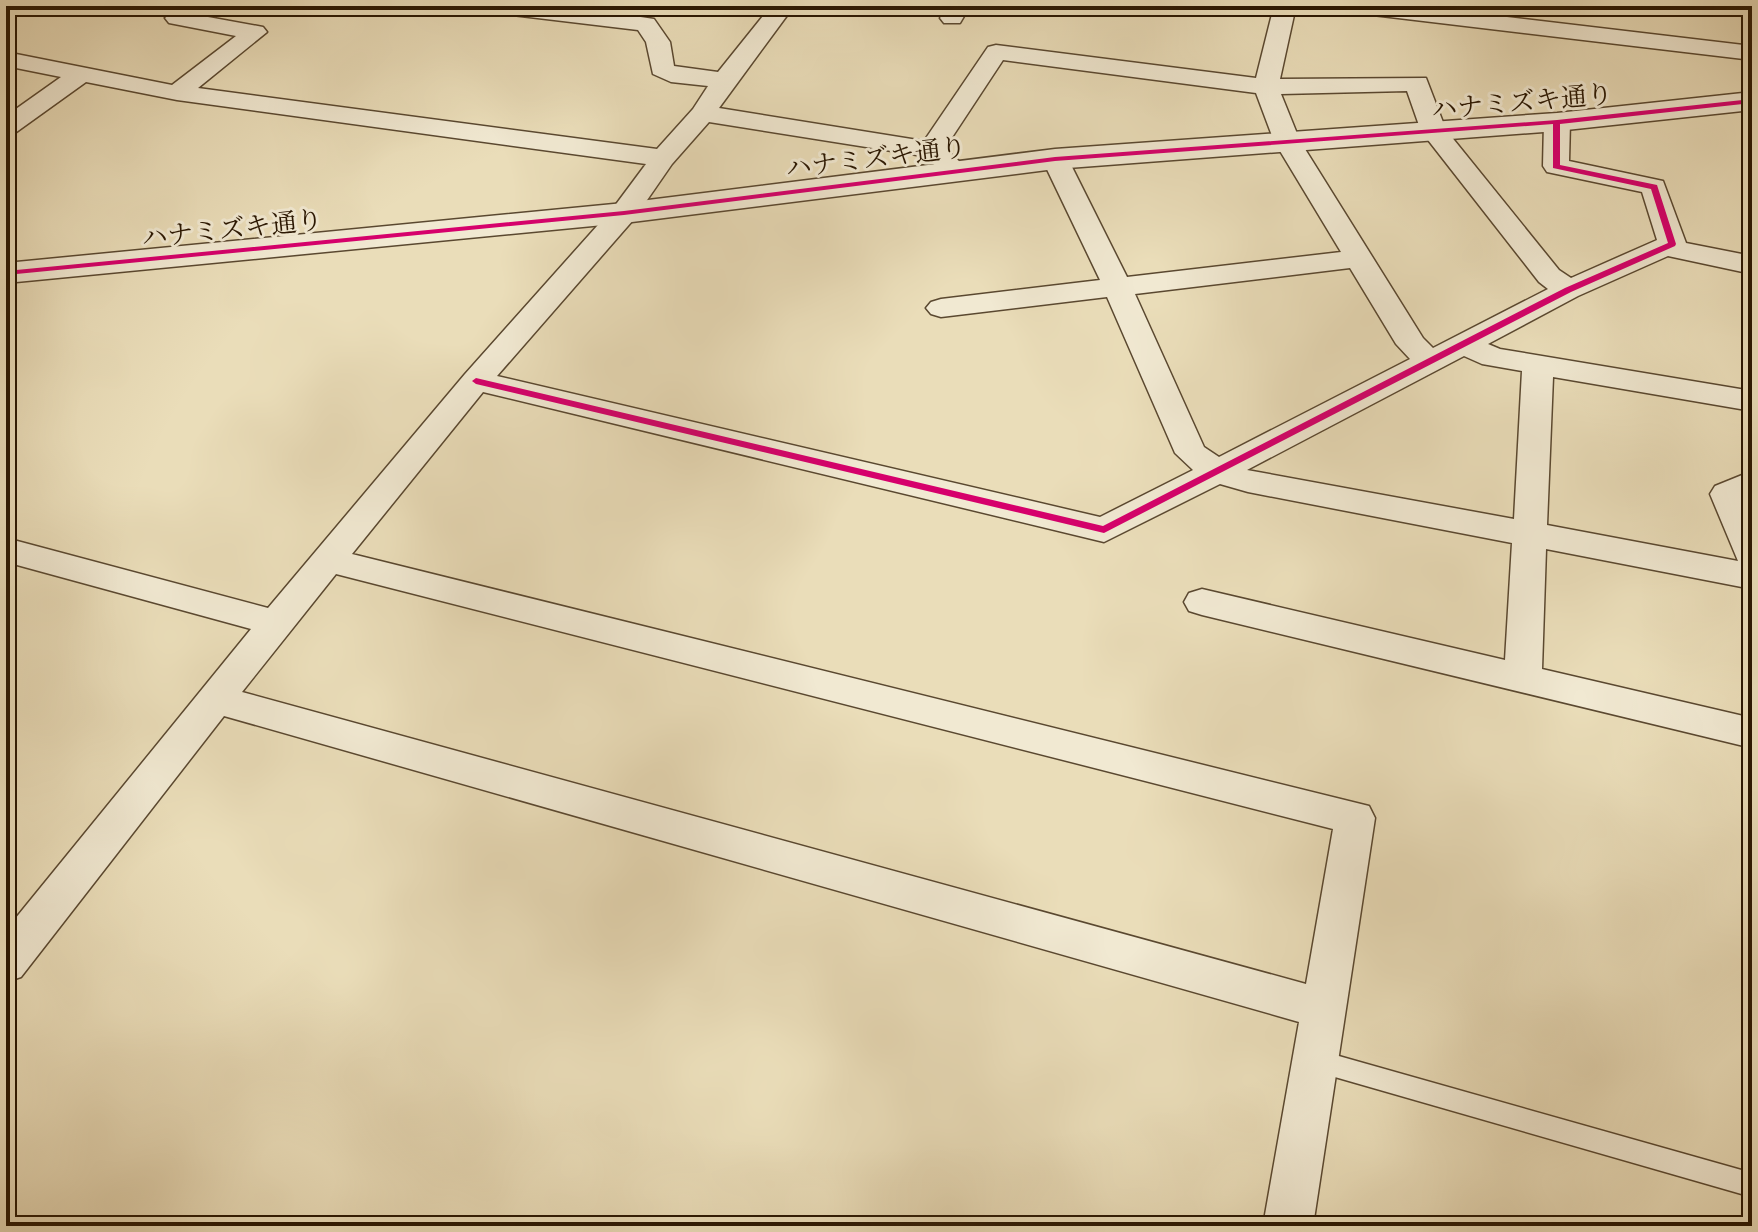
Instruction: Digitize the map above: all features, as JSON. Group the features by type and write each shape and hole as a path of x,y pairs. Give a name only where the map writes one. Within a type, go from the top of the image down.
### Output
{"street":[{"path":"177,93 255,32 177,18 194,6"},
{"path":"495,6 623,13 646,24 658,42 662,69 671,75 724,80"},
{"path":"6,963 276,623 476,381 624,213 663,158 703,113 724,80 783,6"},
{"path":"1285,6 1266,87 1287,141 1411,344 1429,361"},
{"path":"1356,6 1434,11 1752,53"},
{"path":"1588,6 1589,33"},
{"path":"1750,6 1752,17"},
{"path":"703,113 944,160 996,52 1266,87 1417,83 1434,131 1549,276 1568,290"},
{"path":"6,59 177,93 663,158"},
{"path":"6,128 81,74"},
{"name":"ハナミズキ通り","path":"6,273 624,213 944,160 1055,159 1557,122 1752,101"},
{"path":"476,381 1104,530 1568,290 1672,244 1654,187 1556,166 1557,122"},
{"path":"1055,159 1118,288 1191,453 1218,472 1248,481 1752,576"},
{"path":"1665,247 1752,265"},
{"path":"941,308 1361,258"},
{"path":"1465,345 1493,357 1752,401"},
{"path":"1523,677 1538,365"},
{"path":"1752,482 1727,494 1752,555"},
{"path":"6,550 276,623"},
{"path":"328,560 1355,818 1288,1226"},
{"path":"1202,602 1752,733"},
{"path":"217,700 1324,1009"}],"lane":[{"path":"1314,1060 1752,1185"}],"cycle path":[{"path":"6,273 624,213 1055,159 1557,122 1752,101"},
{"path":"476,381 1104,530 1568,290 1672,244 1654,187 1556,166 1557,122"}]}
